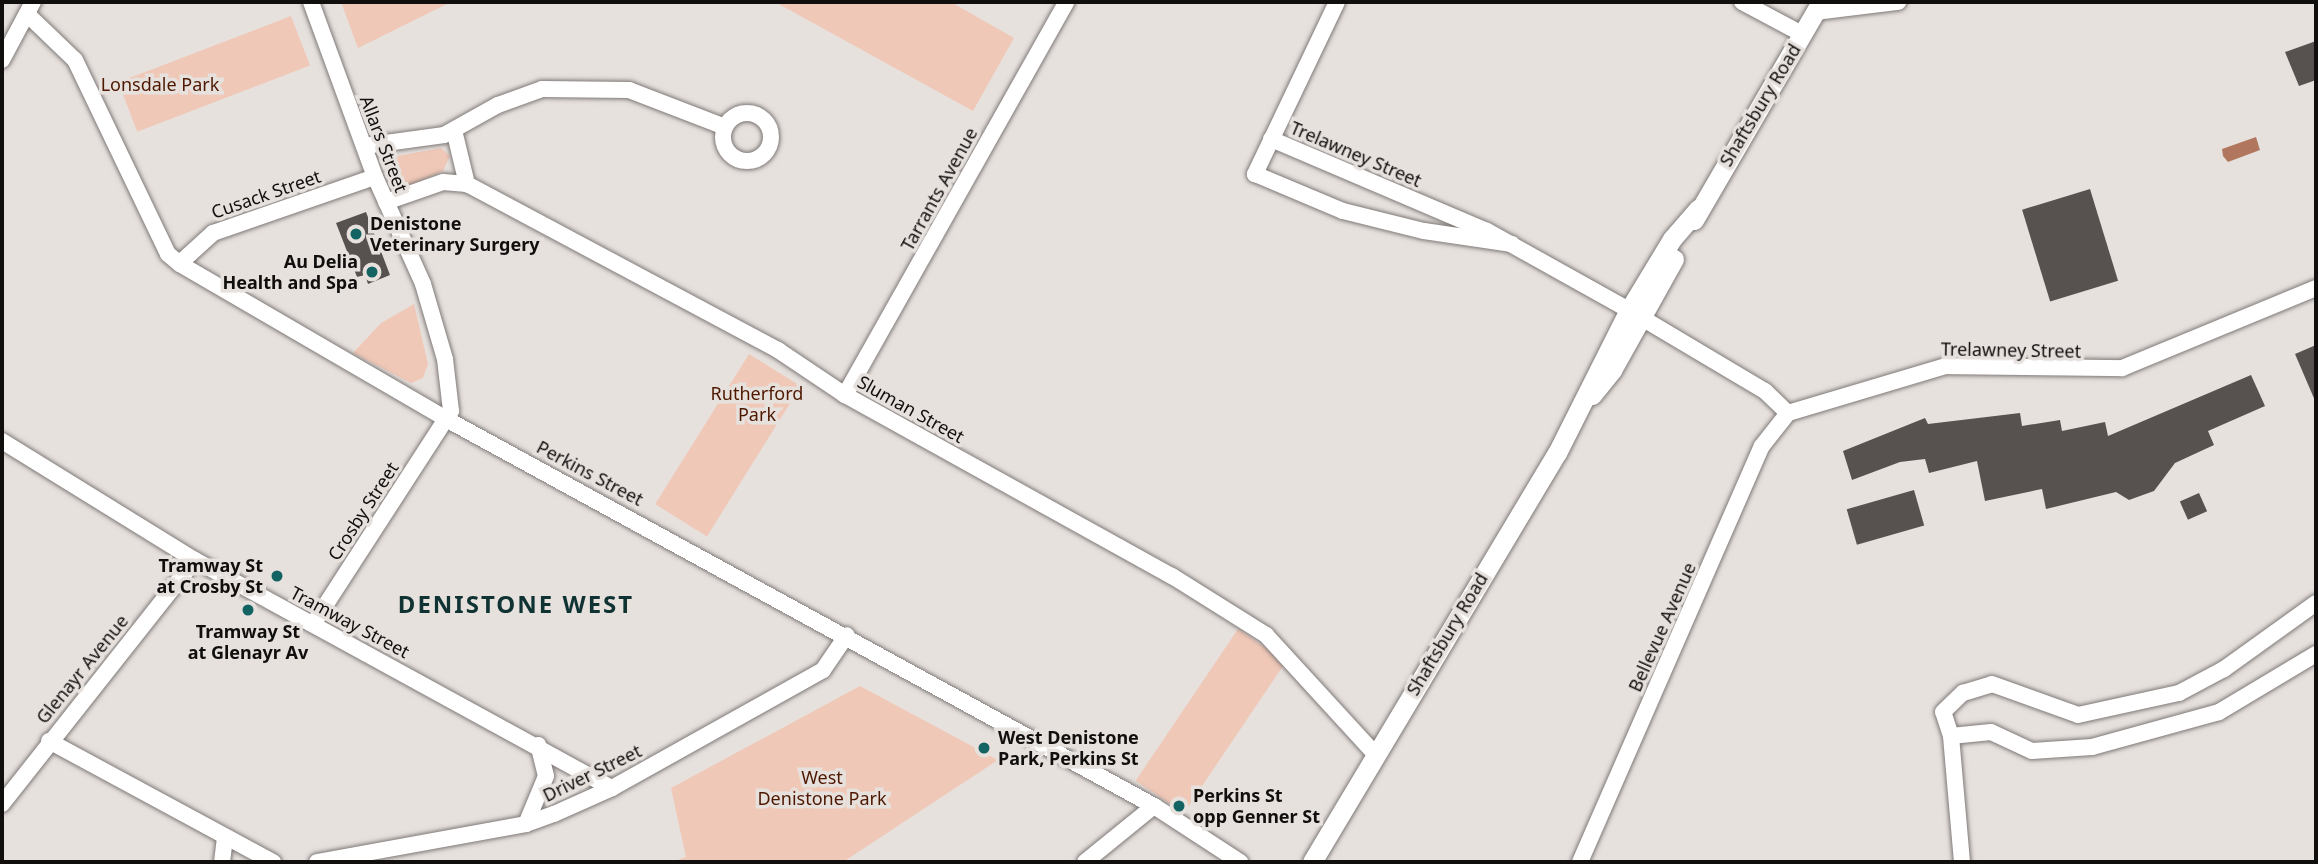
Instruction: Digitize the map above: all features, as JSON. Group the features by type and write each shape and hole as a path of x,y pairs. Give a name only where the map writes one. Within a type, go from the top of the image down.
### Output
{"street":[{"name":"Allars Street","path":"311,2 374,177 423,284 445,359 451,411 446,419"},
{"name":"Tarrants Avenue","path":"845,395 1066,2"},
{"path":"1271,139 1337,2"},
{"path":"1742,2 1802,34"},
{"path":"1818,7 1898,2"},
{"name":"Shaftsbury Road","path":"1312,862 1582,407 1597,366 1636,314 1818,7"},
{"path":"2,60 30,8"},
{"name":"Perkins Street","path":"30,8 75,60 168,254 180,263 446,419 847,635 1154,806 1240,862"},
{"path":"364,146 454,130 498,104 542,89 611,88 648,94 725,127"},
{"path":"386,202 443,182 467,184 454,130"},
{"name":"Trelawney Street","path":"1512,244 1423,231 1343,211 1255,174 1271,139 1512,244 1765,391 1788,413 1946,366 2122,368 2316,288"},
{"name":"Cusack Street","path":"180,263 213,233 374,177"},
{"name":"Sluman Street","path":"467,184 778,350 845,395 1172,576 1266,635 1375,754"},
{"name":"Bellevue Avenue","path":"1580,862 1762,446 1788,413"},
{"name":"Crosby Street","path":"313,624 446,419"},
{"name":"Tramway Street","path":"2,441 195,560 538,745 612,788"},
{"name":"Glenayr Avenue","path":"2,804 49,741 195,560"},
{"path":"1962,862 1951,736 1943,712 1963,693 1992,684 2078,715 2179,693 2224,669 2316,603"},
{"name":"Driver Street","path":"317,862 526,824 612,788 823,670 847,635"},
{"path":"1951,736 1991,732 2032,751 2092,747 2219,712 2316,653"},
{"path":"49,741 225,839 273,862"},
{"path":"526,824 546,776 538,745"},
{"path":"1085,862 1154,806"},
{"path":"222,862 225,839"}],"green space":[{"path":"341,2 451,2 358,48"},
{"path":"775,2 951,2 1014,38 973,111"},
{"name":"Lonsdale Park","path":"291,16 310,65 137,132 118,82"},
{"path":"441,148 450,156 443,171 409,186 390,178 386,169 392,157"},
{"path":"414,304 428,364 423,378 411,383 353,353 381,323"},
{"name":"Rutherford Park","path":"749,354 801,386 707,536 655,504"},
{"path":"1238,629 1286,661 1184,813 1136,781"},
{"name":"West Denistone Park","path":"860,686 998,760 843,862 672,862 686,857 671,788"}],"shaded area":[{"path":"2256,137 2260,150 2228,162 2223,156 2222,149"}],"building":[{"path":"2316,41 2316,80 2299,86 2285,52"},
{"path":"2090,189 2118,281 2050,302 2022,210"},
{"path":"366,212 390,275 368,284 365,275 357,277 336,223"},
{"path":"2316,345 2316,403 2295,354"},
{"path":"2251,375 2265,406 2208,431 2214,445 2175,463 2154,491 2129,500 2116,492 2046,509 2042,489 1985,501 1977,461 1929,473 1925,459 1900,462 1852,480 1843,451 1925,418 1928,424 2020,413 2022,426 2060,420 2062,431 2105,422 2108,436"},
{"path":"1914,490 1924,526 1857,545 1847,509"},
{"path":"2199,493 2207,511 2188,520 2180,502"}],"place":[{"name":"Denistone Veterinary Surgery","path":"356,234"},
{"name":"Au Delia Health and Spa","path":"372,272"},
{"name":"Tramway St at Crosby St","path":"277,576"},
{"name":"Tramway St at Glenayr Av","path":"248,610"},
{"name":"West Denistone Park, Perkins St","path":"984,748"},
{"name":"Perkins St opp Genner St","path":"1179,806"}],"district":[{"name":"DENISTONE WEST","path":"516,604"}]}
